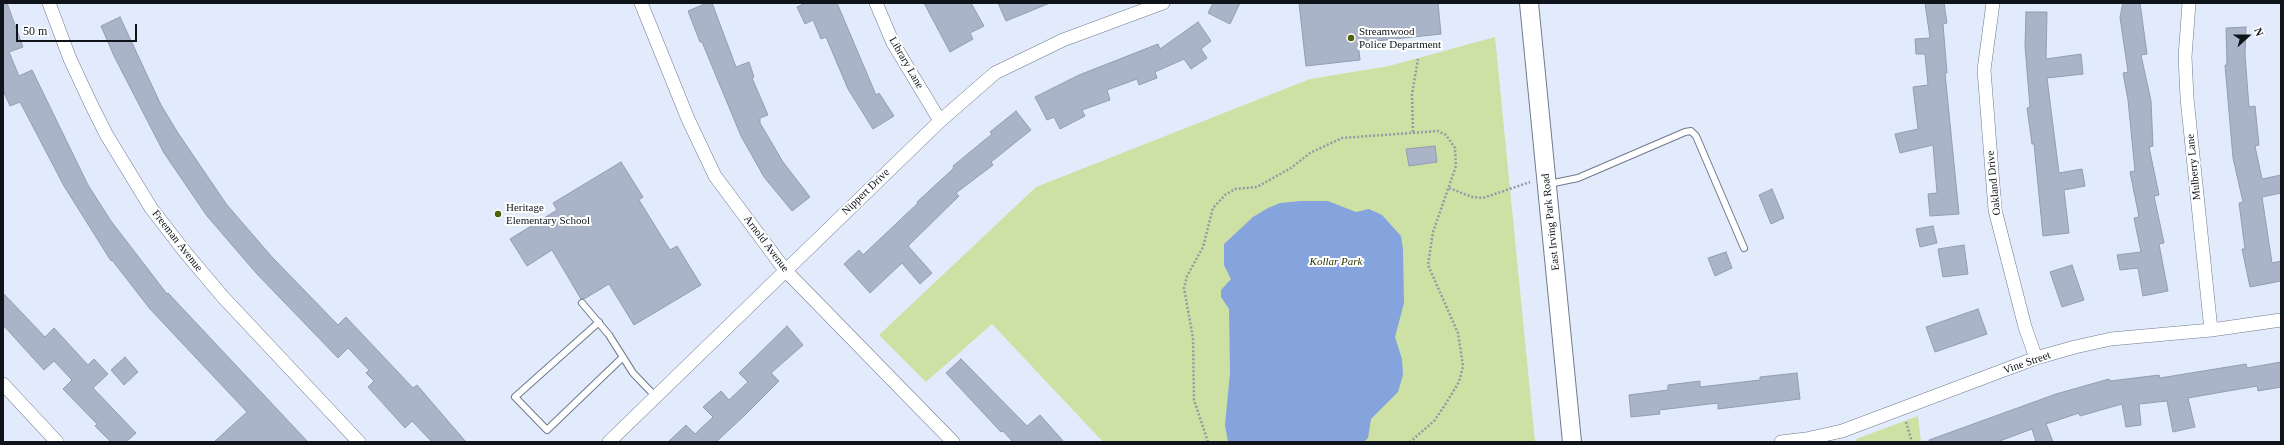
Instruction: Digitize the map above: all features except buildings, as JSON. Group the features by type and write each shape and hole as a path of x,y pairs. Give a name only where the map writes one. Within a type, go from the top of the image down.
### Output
{"main road":[{"name":"East Irving Park Road","path":"1529,3 1572,442"}],"street":[{"name":"Freeman Avenue","path":"49,3 70,59 91,104 106,134 151,208 185,252 224,297 359,442"},
{"name":"Arnold Avenue","path":"641,3 688,119 715,176 785,270 954,442"},
{"name":"Library Lane","path":"876,3 893,43 940,121"},
{"name":"Nippert Drive","path":"609,442 940,121 995,73 1063,40 1163,3"},
{"name":"Oakland Drive","path":"1993,3 1984,70 1995,210 2025,327 2036,358"},
{"name":"Mulberry Lane","path":"2189,3 2185,57 2187,98 2211,330"},
{"name":"Vine Street","path":"1781,442 1828,435 2036,358 2111,339 2211,330 2281,320"},
{"path":"3,384 57,442"}],"lane":[{"path":"1547,180 1578,178 1685,132 1691,131 1696,136 1744,248"},
{"path":"582,303 599,322 633,373 656,397"},
{"path":"599,322 515,397 547,430 623,357"}],"path":[{"path":"1413,132 1412,94 1418,59"},
{"path":"1208,442 1194,400 1193,338 1184,288 1186,276 1203,247 1213,208 1225,195 1235,189 1257,187 1328,143 1342,138 1438,131 1446,135 1455,148 1456,166 1433,232 1428,265 1458,333 1463,366 1459,382 1434,421 1410,442"},
{"path":"1448,188 1472,197 1483,198 1547,180"},
{"path":"1903,408 1912,442"}],"green space":[{"name":"Kollar Park","path":"1495,37 1535,442 1103,442 992,324 926,382 879,335 1036,187 1310,79 1389,66"},
{"path":"1918,416 1921,442 1857,442 1856,439"}],"water":[{"path":"1328,201 1356,212 1369,209 1382,215 1401,236 1403,249 1404,303 1395,337 1402,359 1403,375 1398,392 1371,419 1368,438 1364,442 1228,442 1225,425 1230,373 1229,309 1221,297 1221,290 1231,279 1224,265 1224,244 1253,217 1268,208 1280,203"}],"place":[{"name":"Streamwood Police Department","path":"1351,38"},
{"name":"Heritage Elementary School","path":"498,214"}]}
